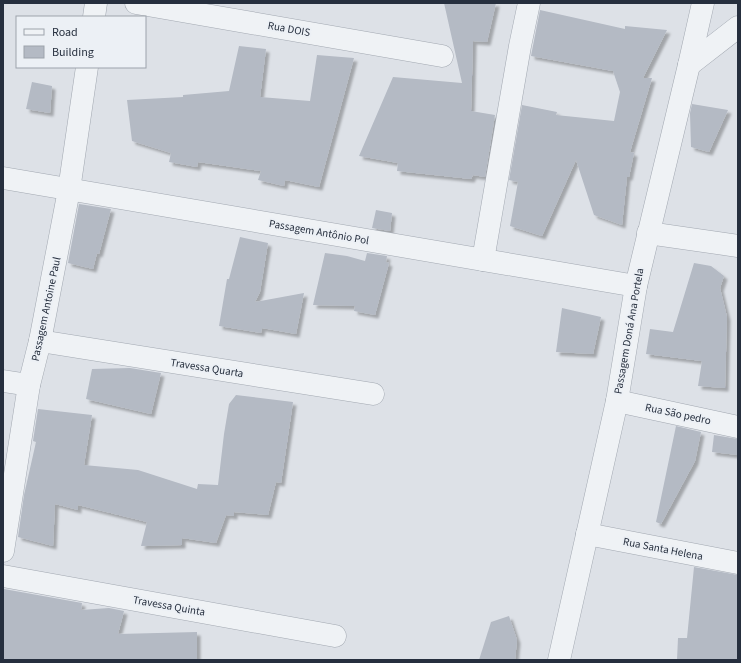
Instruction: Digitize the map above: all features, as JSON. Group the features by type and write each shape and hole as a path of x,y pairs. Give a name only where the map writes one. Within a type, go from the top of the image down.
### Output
{"street":[{"path":"94,16 96,3"},
{"name":"Rua DOIS","path":"136,3 442,56"},
{"path":"483,260 520,46 529,3"},
{"name":"Passagem Doná Ana Portela","path":"559,660 617,401 636,286 703,3"},
{"path":"689,65 738,27"},
{"name":"Passagem Antoine Paul","path":"3,551 29,385 40,341 69,190 87,68"},
{"name":"Passagem Antônio Pol","path":"3,178 636,286"},
{"path":"648,233 738,246"},
{"name":"Travessa Quarta","path":"40,341 373,394"},
{"path":"3,381 29,385"},
{"name":"Rua São pedro","path":"617,401 738,427"},
{"name":"Rua Santa Helena","path":"587,534 738,563"},
{"name":"Travessa Quinta","path":"3,576 335,636"}],"building":[{"path":"444,3 496,3 487,42 473,41 471,111 495,115 485,177 473,175 471,179 397,171 398,163 359,156 393,77 462,83"},
{"path":"540,10 625,29 625,26 667,30 643,78 652,78 630,152 634,153 629,177 627,177 622,225 594,215 576,160 542,236 510,226 518,182 509,180 522,105 557,112 556,115 614,121 620,92 613,71 531,56"},
{"path":"239,46 266,49 260,97 310,101 317,55 354,58 319,187 285,180 284,186 258,180 261,171 198,162 197,167 169,162 171,153 132,141 127,100 183,97 183,95 229,91"},
{"path":"32,82 52,86 50,113 26,109"},
{"path":"692,104 728,110 709,152 691,147 690,113"},
{"path":"79,204 111,209 99,254 97,253 93,269 68,263"},
{"path":"376,210 392,213 390,231 372,228"},
{"path":"240,237 268,243 260,292 255,302 304,293 296,334 262,328 261,333 219,326 227,279 229,279"},
{"path":"325,253 347,256 365,261 367,253 387,256 386,262 389,263 375,315 354,311 355,306 313,305"},
{"path":"694,263 711,266 724,276 720,288 727,317 725,388 698,386 702,361 646,354 650,329 673,332"},
{"path":"562,308 601,317 593,354 556,352"},
{"path":"130,368 161,373 151,414 86,399 92,369"},
{"path":"236,395 293,402 281,483 276,482 268,515 234,512 234,516 226,515 216,543 182,538 182,545 141,546 147,522 78,505 78,510 55,504 53,546 18,537 24,495 36,442 33,441 38,409 92,415 84,465 138,470 197,489 198,484 218,485 229,404"},
{"path":"676,426 701,432 695,461 661,524 656,522"},
{"path":"714,435 738,439 738,455 712,452"},
{"path":"694,567 738,575 738,660 677,660 678,638 687,638"},
{"path":"4,589 82,603 81,610 109,608 124,611 118,634 197,632 197,660 3,660"},
{"path":"509,616 517,640 515,660 479,660 491,622"}]}
